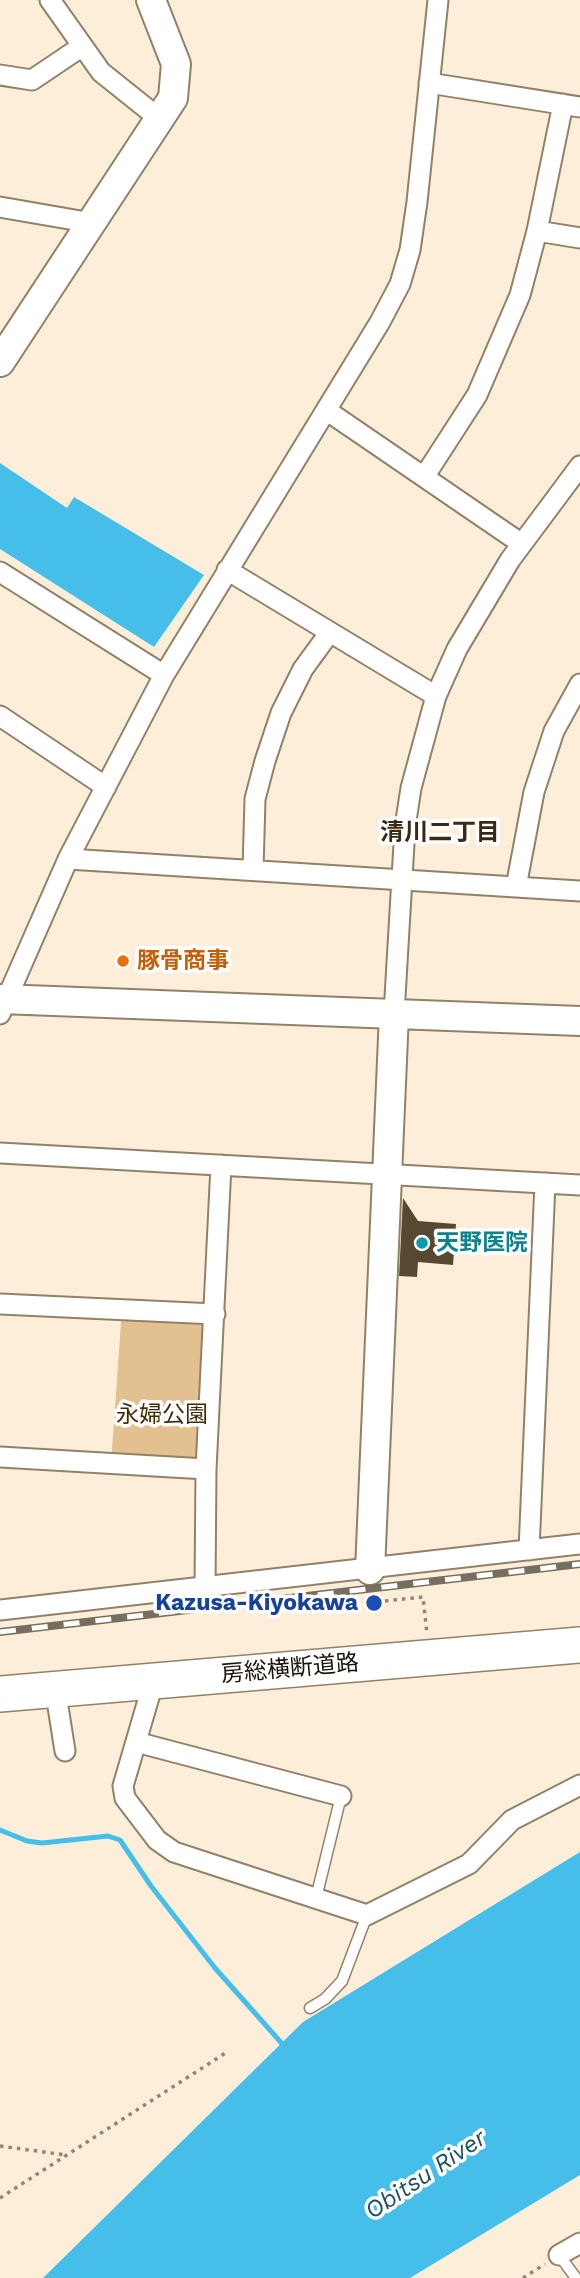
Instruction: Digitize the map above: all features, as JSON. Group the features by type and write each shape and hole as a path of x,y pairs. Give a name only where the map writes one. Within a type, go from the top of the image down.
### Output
{"highway":[{"name":"房総横断道路","path":"0,1694 580,1644"}],"street":[{"path":"50,0 101,72 160,120"},
{"path":"5,347 92,223 173,98 176,64 151,0"},
{"path":"438,0 417,202 410,250 400,284 164,675 68,859 2,1004 580,1021"},
{"path":"0,75 32,80 81,47"},
{"path":"424,477 477,395 499,349 520,295 571,106 429,83"},
{"path":"0,207 92,223"},
{"path":"537,231 580,239"},
{"path":"326,410 522,544"},
{"path":"370,1570 400,880 411,788 436,696 482,604 522,544 580,466"},
{"path":"228,570 436,696"},
{"path":"0,572 164,675"},
{"path":"253,870 255,799 265,761 281,713 303,669 330,632"},
{"path":"516,887 534,792 554,731 580,684"},
{"path":"0,716 106,787"},
{"path":"68,859 580,891"},
{"path":"0,1153 580,1185"},
{"path":"205,1588 206,1469 221,1165"},
{"path":"529,1550 545,1183"},
{"path":"0,1304 215,1314"},
{"path":"0,1457 206,1469"},
{"path":"0,1610 580,1544"},
{"path":"154,1680 123,1786 125,1798 157,1840 174,1852 366,1915 469,1864 512,1820 580,1785"},
{"path":"55,1688 65,1751"},
{"path":"136,1742 341,1796"},
{"path":"559,2255 580,2243"}],"lane":[{"path":"316,1898 341,1796"},
{"path":"310,2008 325,1999 342,1981 366,1915"},
{"path":"559,2255 576,2278"}],"path":[{"path":"385,1601 423,1597 429,1657"},
{"path":"0,2198 228,2052"},
{"path":"0,2146 68,2155"},
{"path":"523,2278 559,2255"}],"green space":[{"name":"永婦公園","path":"122,1309 215,1314 206,1469 111,1464"}],"water":[{"path":"0,463 67,508 74,497 204,575 154,647 0,549"},
{"name":"Obitsu River","path":"580,1852 580,2175 410,2278 43,2278 303,2022"}],"building":[{"name":"天野医院","path":"403,1198 418,1221 456,1224 453,1265 418,1262 417,1277 399,1276"}],"waterway":[{"path":"0,1830 27,1841 42,1843 108,1836 120,1840 151,1886 215,1968 285,2047"}],"railway":[{"path":"0,1632 580,1564"}],"place":[{"name":"豚骨商事","path":"123,961"},
{"name":"天野医院","path":"422,1243"},
{"name":"Kazusa-Kiyokawa","path":"374,1603"}],"district":[{"name":"清川二丁目","path":"440,833"}]}
